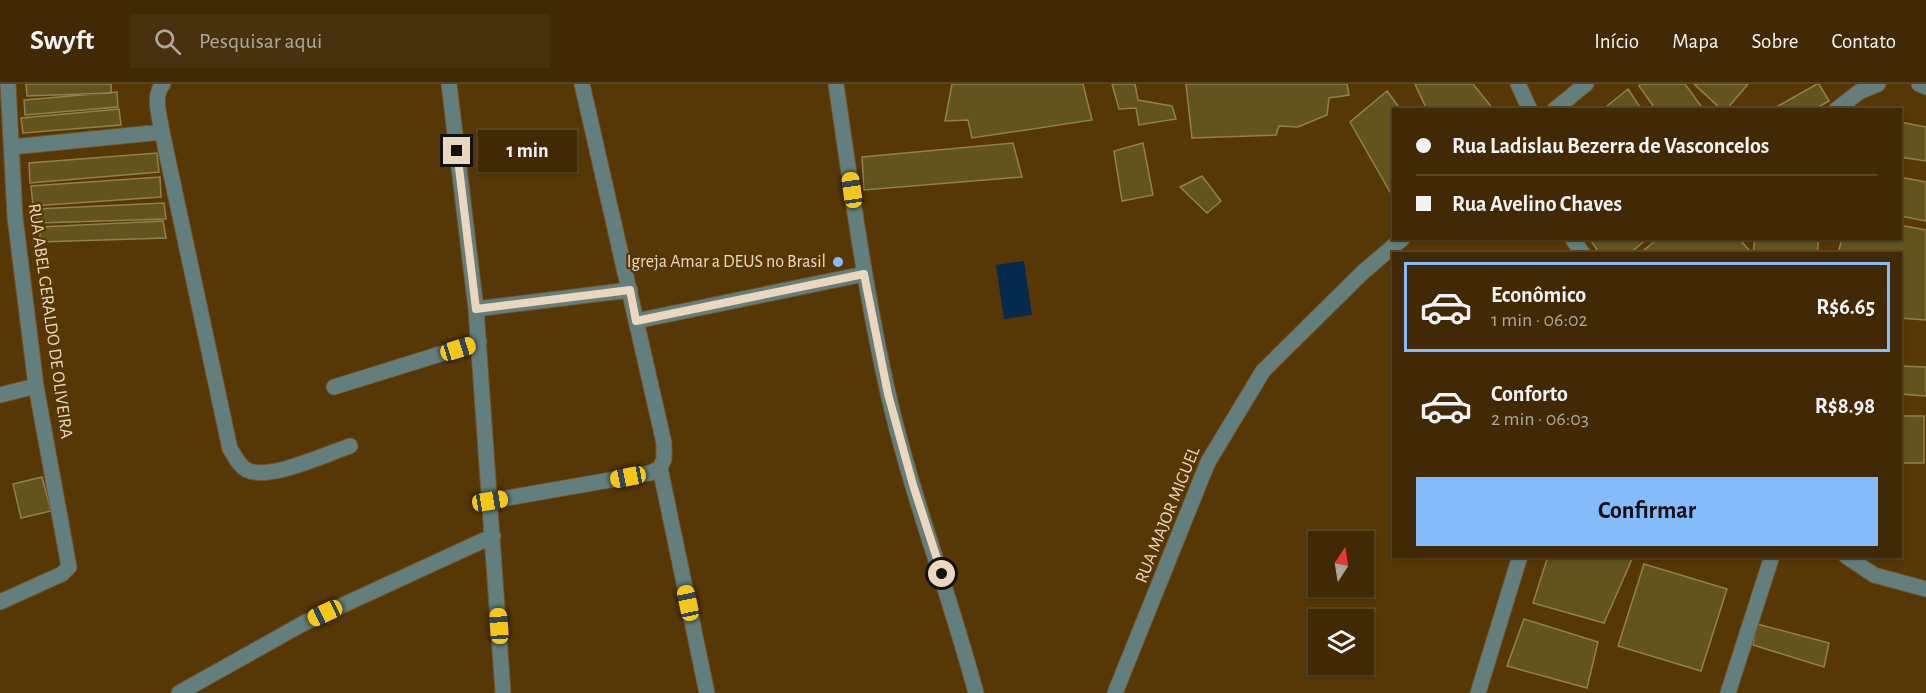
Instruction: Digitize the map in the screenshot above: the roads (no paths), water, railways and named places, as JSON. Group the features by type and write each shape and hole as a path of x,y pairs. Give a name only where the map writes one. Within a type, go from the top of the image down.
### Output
{"street":[{"name":"RUA ABEL GERALDO DE OLIVEIRA","path":"0,602 62,574 69,567 7,218 12,147 8,84"},
{"path":"163,84 158,89 157,100 162,132 230,449 245,470 257,474 271,472 350,446"},
{"path":"449,84 479,342 503,693"},
{"path":"582,84 664,443 664,459 660,468 707,693"},
{"path":"836,84 864,274 888,394 913,485 956,618 976,693"},
{"path":"1518,84 1529,108"},
{"path":"1556,108 1586,84"},
{"path":"1839,108 1859,92 1878,84"},
{"path":"1918,84 1926,87"},
{"path":"12,147 162,132"},
{"name":"RUA MAJOR MIGUEL","path":"1115,693 1208,462 1263,371 1362,273 1401,240"},
{"path":"636,321 864,274"},
{"path":"476,309 630,290"},
{"path":"334,387 479,342"},
{"path":"0,395 36,386"},
{"path":"490,501 650,473 660,468"},
{"path":"178,693 304,623 493,536"},
{"path":"1478,693 1519,558"},
{"path":"1728,693 1771,558"},
{"path":"1849,558 1874,575 1926,589"}],"water":[{"path":"1024,261 1032,315 1004,319 996,265"}],"place":[{"name":"Igreja Amar a DEUS no Brasil","path":"838,262"}]}
